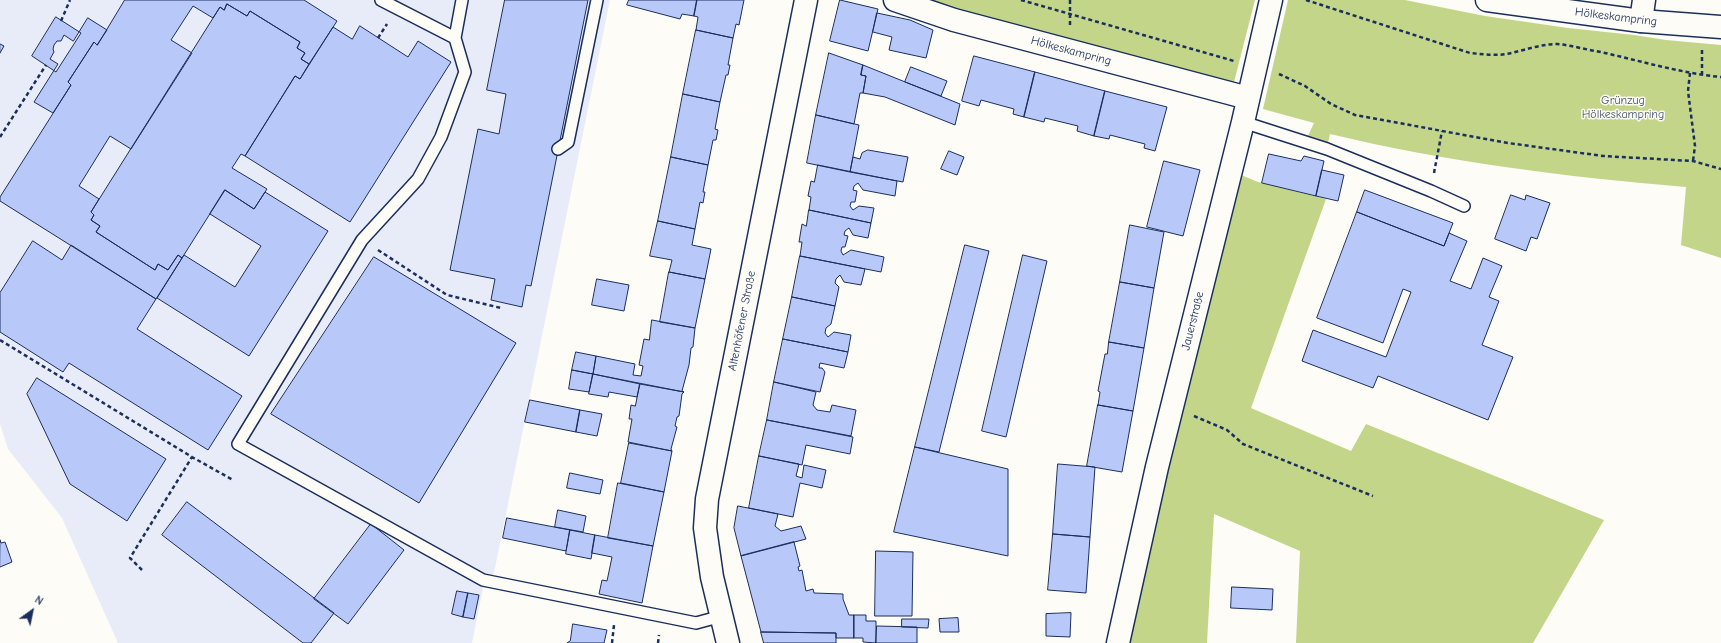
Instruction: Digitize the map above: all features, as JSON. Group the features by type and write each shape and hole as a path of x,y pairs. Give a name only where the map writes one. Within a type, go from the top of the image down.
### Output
{"street":[{"name":"Altenhöfener Straße","path":"728,643 712,577 705,528 707,500 806,0"},
{"name":"Hölkeskampring","path":"895,0 954,20 1248,98"},
{"name":"Jauerstraße","path":"1118,643 1171,410 1243,122 1271,0"},
{"name":"Hölkeskampring","path":"1487,0 1641,21 1721,27"},
{"path":"1641,21 1644,0"}],"lane":[{"path":"381,0 455,38"},
{"path":"462,0 455,38 465,72 440,137 418,179 362,240 238,444 483,580 696,623 722,616"},
{"path":"558,149 568,142 597,0"},
{"path":"1243,122 1327,149 1464,206"}],"path":[{"path":"61,21 70,0"},
{"path":"1021,0 1240,63"},
{"path":"1306,0 1470,53 1487,55 1505,54 1557,44 1629,58 1690,73 1721,77"},
{"path":"378,38 389,22"},
{"path":"1702,44 1702,75"},
{"path":"0,137 46,65"},
{"path":"1690,73 1688,91 1695,146 1693,161"},
{"path":"1277,74 1305,86 1331,104 1355,116 1508,143 1603,156 1693,161 1721,169"},
{"path":"1431,191 1442,131"},
{"path":"362,240 447,295 501,308"},
{"path":"0,340 192,457 233,480"},
{"path":"1171,410 1206,420 1227,430 1243,444 1374,496"},
{"path":"142,570 130,558 192,457"}],"shaded area":[{"path":"0,0 610,0 494,573 483,588 472,643 118,643 62,518 8,449 0,424"}],"green space":[{"path":"925,0 1255,0 1234,82 1231,83"},
{"name":"Grünzug Hölkeskampring","path":"1288,0 1405,0 1485,16 1568,28 1721,45 1721,258 1681,245 1686,187 1507,167 1418,153 1330,134 1328,143 1308,136 1314,123 1263,109"},
{"path":"1241,175 1258,182 1326,199 1251,408 1351,451 1366,424 1604,520 1533,643 1296,643 1300,551 1214,514 1207,643 1128,643 1156,507"}],"building":[{"path":"125,0 304,0 337,21 309,64 301,59 305,53 297,48 300,42 250,11 247,16 227,4 224,10 220,7 213,18 193,6 171,40 192,53 131,149 110,136 79,186 99,199 91,212 94,215 91,220 100,226 96,232 155,270 158,264 168,270 178,255 182,258 156,299 0,201 0,197 71,85 68,82 94,42 97,45"},
{"path":"505,0 588,0 531,286 526,285 522,307 491,300 495,279 450,270 478,129 499,134 506,94 487,90"},
{"path":"629,0 697,0 694,16 682,14 680,19 627,5"},
{"path":"697,0 744,0 739,25 736,24 733,38 696,30 698,17 694,16"},
{"path":"840,0 878,9 868,51 830,41"},
{"path":"227,4 247,16 250,11 300,42 297,48 305,53 301,59 309,64 300,79 295,76 245,156 241,154 232,168 267,189 254,209 225,190 182,258 178,255 168,270 158,264 155,270 96,232 100,226 91,220 94,215 91,212 220,7 224,10"},
{"path":"877,13 910,20 933,30 926,58 889,50 892,37 873,32"},
{"path":"56,17 81,33 56,72 32,56"},
{"path":"88,18 107,30 97,45 94,42 68,82 71,85 53,113 34,102 58,64 50,59 54,52 54,45 57,41 61,41 64,35 73,41"},
{"path":"360,26 408,57 418,41 451,62 350,222 245,156 295,76 300,79 333,27 352,39"},
{"path":"696,30 733,38 728,65 730,65 728,75 726,75 720,102 683,94"},
{"path":"0,44 4,46 0,53"},
{"path":"829,53 863,65 861,75 866,76 863,93 860,93 854,124 816,115"},
{"path":"974,56 1035,72 1024,117 1013,114 1014,109 981,100 979,106 962,101"},
{"path":"863,65 960,104 955,125 885,97 863,93 866,76 861,75"},
{"path":"911,67 947,81 941,96 905,82"},
{"path":"1035,72 1105,91 1094,136 1077,131 1078,126 1045,118 1044,122 1024,117"},
{"path":"1105,91 1167,107 1155,151 1144,148 1145,144 1110,135 1109,139 1094,136"},
{"path":"683,94 720,102 715,129 718,130 716,140 713,140 708,165 671,157"},
{"path":"816,115 859,125 850,172 807,163"},
{"path":"868,150 908,157 903,182 850,172 853,157 860,159 862,153"},
{"path":"949,151 964,157 957,175 941,169"},
{"path":"1269,154 1301,161 1304,156 1324,161 1316,196 1262,183"},
{"path":"671,157 708,165 703,192 705,192 703,203 700,202 695,229 658,221"},
{"path":"1164,161 1200,170 1183,236 1147,227"},
{"path":"818,165 897,181 895,196 863,190 858,183 854,186 853,190 857,191 855,202 851,202 850,206 853,210 859,206 874,208 871,223 809,210 811,197 808,196 811,181 814,182"},
{"path":"1322,170 1344,175 1338,201 1316,196"},
{"path":"225,190 254,209 265,192 328,231 249,356 157,298 184,255 235,287 261,246 210,214"},
{"path":"1365,190 1453,223 1444,246 1357,212"},
{"path":"1511,195 1525,200 1526,195 1550,203 1537,239 1531,237 1526,251 1495,239"},
{"path":"809,210 871,223 868,238 853,235 849,228 845,231 844,235 848,236 845,247 842,247 841,251 843,255 851,250 884,257 881,272 800,256 802,242 799,242 802,224 806,226"},
{"path":"1357,212 1444,246 1449,233 1467,241 1450,281 1471,289 1483,258 1502,266 1489,297 1499,301 1482,345 1513,357 1488,420 1378,376 1373,388 1302,361 1313,330 1386,357 1411,292 1403,289 1383,343 1317,318"},
{"path":"658,221 695,229 692,245 711,249 705,279 669,272 672,260 650,256"},
{"path":"1130,225 1164,232 1154,288 1120,282"},
{"path":"33,241 62,260 71,245 156,299 137,329 242,396 208,450 69,363 63,372 0,332 0,293"},
{"path":"965,245 989,251 939,452 915,447"},
{"path":"1023,255 1047,261 1006,437 982,431"},
{"path":"800,256 865,269 861,285 844,282 840,275 836,279 835,283 839,287 835,306 792,297"},
{"path":"374,257 516,343 419,503 271,414"},
{"path":"669,272 705,279 695,328 660,322"},
{"path":"597,279 629,285 624,311 592,305"},
{"path":"1120,282 1154,288 1144,348 1109,342"},
{"path":"792,297 835,306 831,324 826,328 825,333 828,337 834,332 851,335 848,352 783,339"},
{"path":"652,320 695,328 693,347 691,348 689,365 682,391 684,392 593,374 596,356 635,364 633,375 641,376 643,366 639,365 644,339 649,340"},
{"path":"783,339 848,352 844,368 820,363 819,368 822,368 825,372 820,392 774,382"},
{"path":"1109,342 1144,348 1133,411 1098,405 1100,392 1098,391 1105,354 1107,354"},
{"path":"576,352 596,356 593,374 572,370"},
{"path":"572,370 593,374 589,392 569,389"},
{"path":"593,374 640,384 637,397 609,392 608,397 589,394"},
{"path":"37,378 166,459 127,521 70,484 27,394"},
{"path":"774,382 816,392 813,405 817,410 830,412 832,405 856,410 851,436 767,420"},
{"path":"640,384 684,392 682,394 679,416 677,417 675,426 677,427 671,449 672,451 628,442 632,419 629,419 631,405 635,406"},
{"path":"530,400 580,410 576,432 525,422"},
{"path":"1098,405 1133,411 1122,472 1087,466"},
{"path":"580,410 602,414 597,436 576,432"},
{"path":"767,420 853,437 850,454 806,445 802,465 759,456"},
{"path":"629,443 672,451 664,492 621,483"},
{"path":"915,447 1008,469 1008,556 894,532"},
{"path":"759,456 799,464 796,476 802,478 804,465 826,470 822,488 800,483 793,517 749,508"},
{"path":"1058,464 1095,467 1090,537 1053,534"},
{"path":"570,473 603,480 600,494 567,488"},
{"path":"618,483 664,492 653,546 608,538"},
{"path":"187,502 334,613 311,643 303,643 162,535"},
{"path":"738,506 778,514 775,526 781,531 801,526 806,539 741,556 734,528"},
{"path":"558,510 586,516 583,532 555,527"},
{"path":"507,518 570,530 566,551 503,538"},
{"path":"371,524 404,550 348,624 314,599"},
{"path":"570,530 595,535 591,559 566,554"},
{"path":"1053,534 1090,537 1086,593 1048,590"},
{"path":"595,535 653,546 642,603 599,594 602,580 607,581 612,557 592,553"},
{"path":"0,540 1,543 5,542 12,562 0,567"},
{"path":"794,542 800,566 798,567 799,571 802,570 806,591 813,589 814,593 843,594 843,599 849,615 854,615 854,638 836,638 836,633 761,632 741,556"},
{"path":"876,551 913,552 912,616 875,616"},
{"path":"1232,587 1273,589 1272,610 1231,608"},
{"path":"457,591 468,593 463,617 452,614"},
{"path":"468,593 479,595 474,619 463,617"},
{"path":"1071,613 1070,637 1046,636 1046,614"},
{"path":"854,615 866,615 866,621 876,621 876,643 863,642 863,638 854,638"},
{"path":"958,618 959,632 940,632 939,619"},
{"path":"902,619 929,619 928,628 902,627"},
{"path":"573,624 607,630 604,643 567,643 570,641"},
{"path":"877,626 917,627 917,643 876,643"},
{"path":"761,632 836,633 836,643 764,643"}]}
